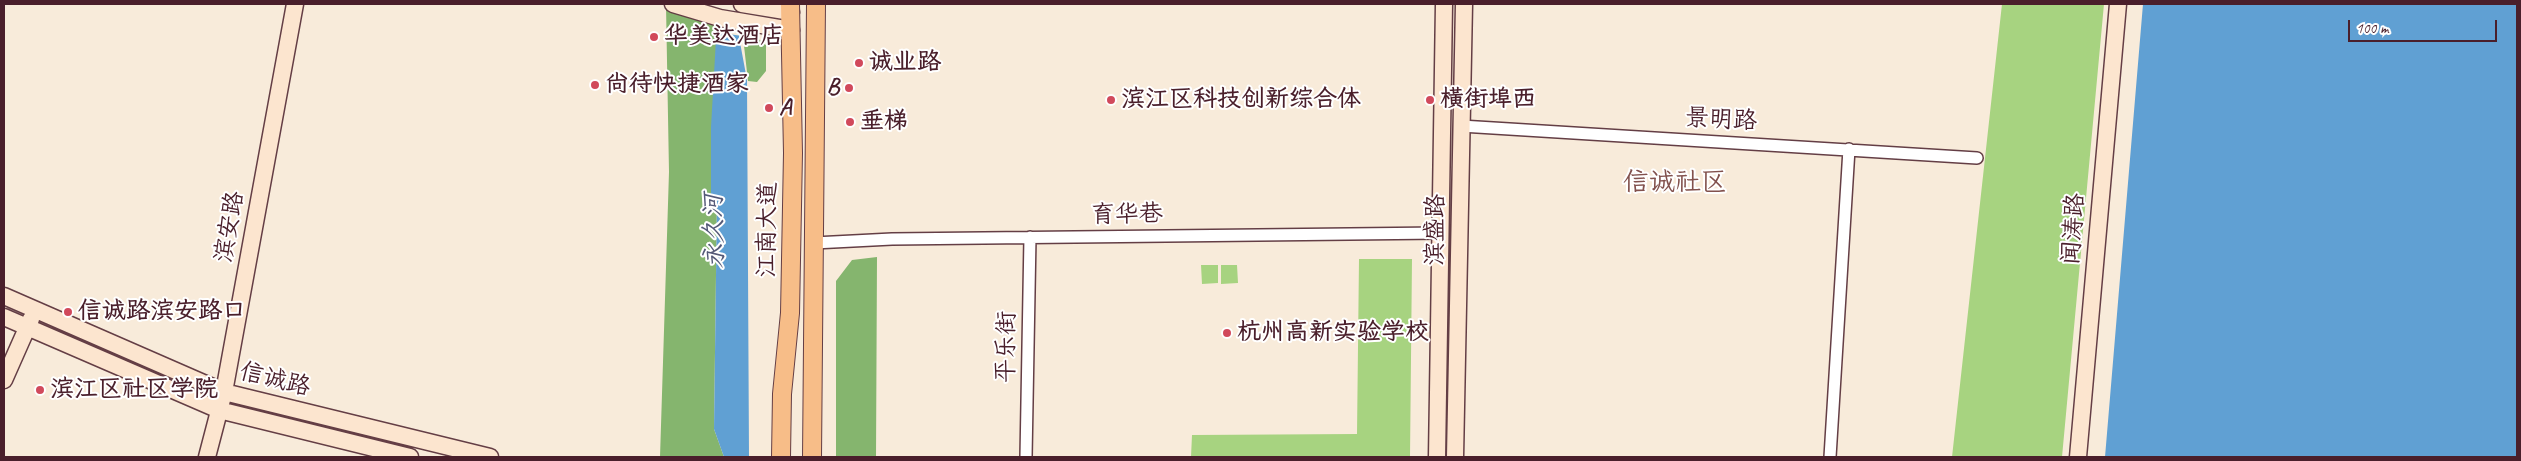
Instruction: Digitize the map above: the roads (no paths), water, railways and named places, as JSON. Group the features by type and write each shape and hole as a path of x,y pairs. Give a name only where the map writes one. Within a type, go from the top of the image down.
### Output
{"main road":[{"name":"滨安路","path":"207,457 224,392 295,4"},
{"path":"673,4 691,11 791,30"},
{"path":"742,4 763,8 790,8"},
{"name":"江南大道","path":"812,457 816,4"},
{"name":"滨盛路","path":"1437,457 1444,4"},
{"name":"滨盛路","path":"1455,457 1464,4"},
{"name":"闻涛路","path":"2078,457 2118,4"},
{"name":"江南大道","path":"781,457 782,394 790,304 793,153 790,8"},
{"name":"信诚路","path":"4,296 224,392 490,457"},
{"path":"4,380 35,310"},
{"name":"信诚路","path":"4,317 219,410 410,457"}],"street":[{"name":"景明路","path":"1461,126 1849,148 1977,158"},
{"path":"1830,457 1849,148"},
{"name":"育华巷","path":"814,243 892,239 1441,233"},
{"name":"平乐街","path":"1026,457 1030,237"}],"water":[{"path":"739,4 739,37 747,80 749,457 724,457 714,429 717,198 711,198 711,127 716,39 718,39 718,32"},
{"path":"2143,4 2517,4 2517,457 2105,457"}],"place":[{"name":"华美达酒店","path":"654,37"},
{"name":"诚业路","path":"859,63"},
{"name":"尚待快捷酒家","path":"595,85"},
{"name":"B","path":"849,88"},
{"name":"滨江区科技创新综合体","path":"1111,100"},
{"name":"横街埠西","path":"1430,100"},
{"name":"A","path":"769,108"},
{"name":"垂梯","path":"850,122"},
{"name":"信诚路滨安路口","path":"68,312"},
{"name":"杭州高新实验学校","path":"1227,333"},
{"name":"滨江区社区学院","path":"40,390"}],"district":[{"name":"信诚社区","path":"1675,183"}],"water label":[{"name":"永久河","path":"715,231"}]}
